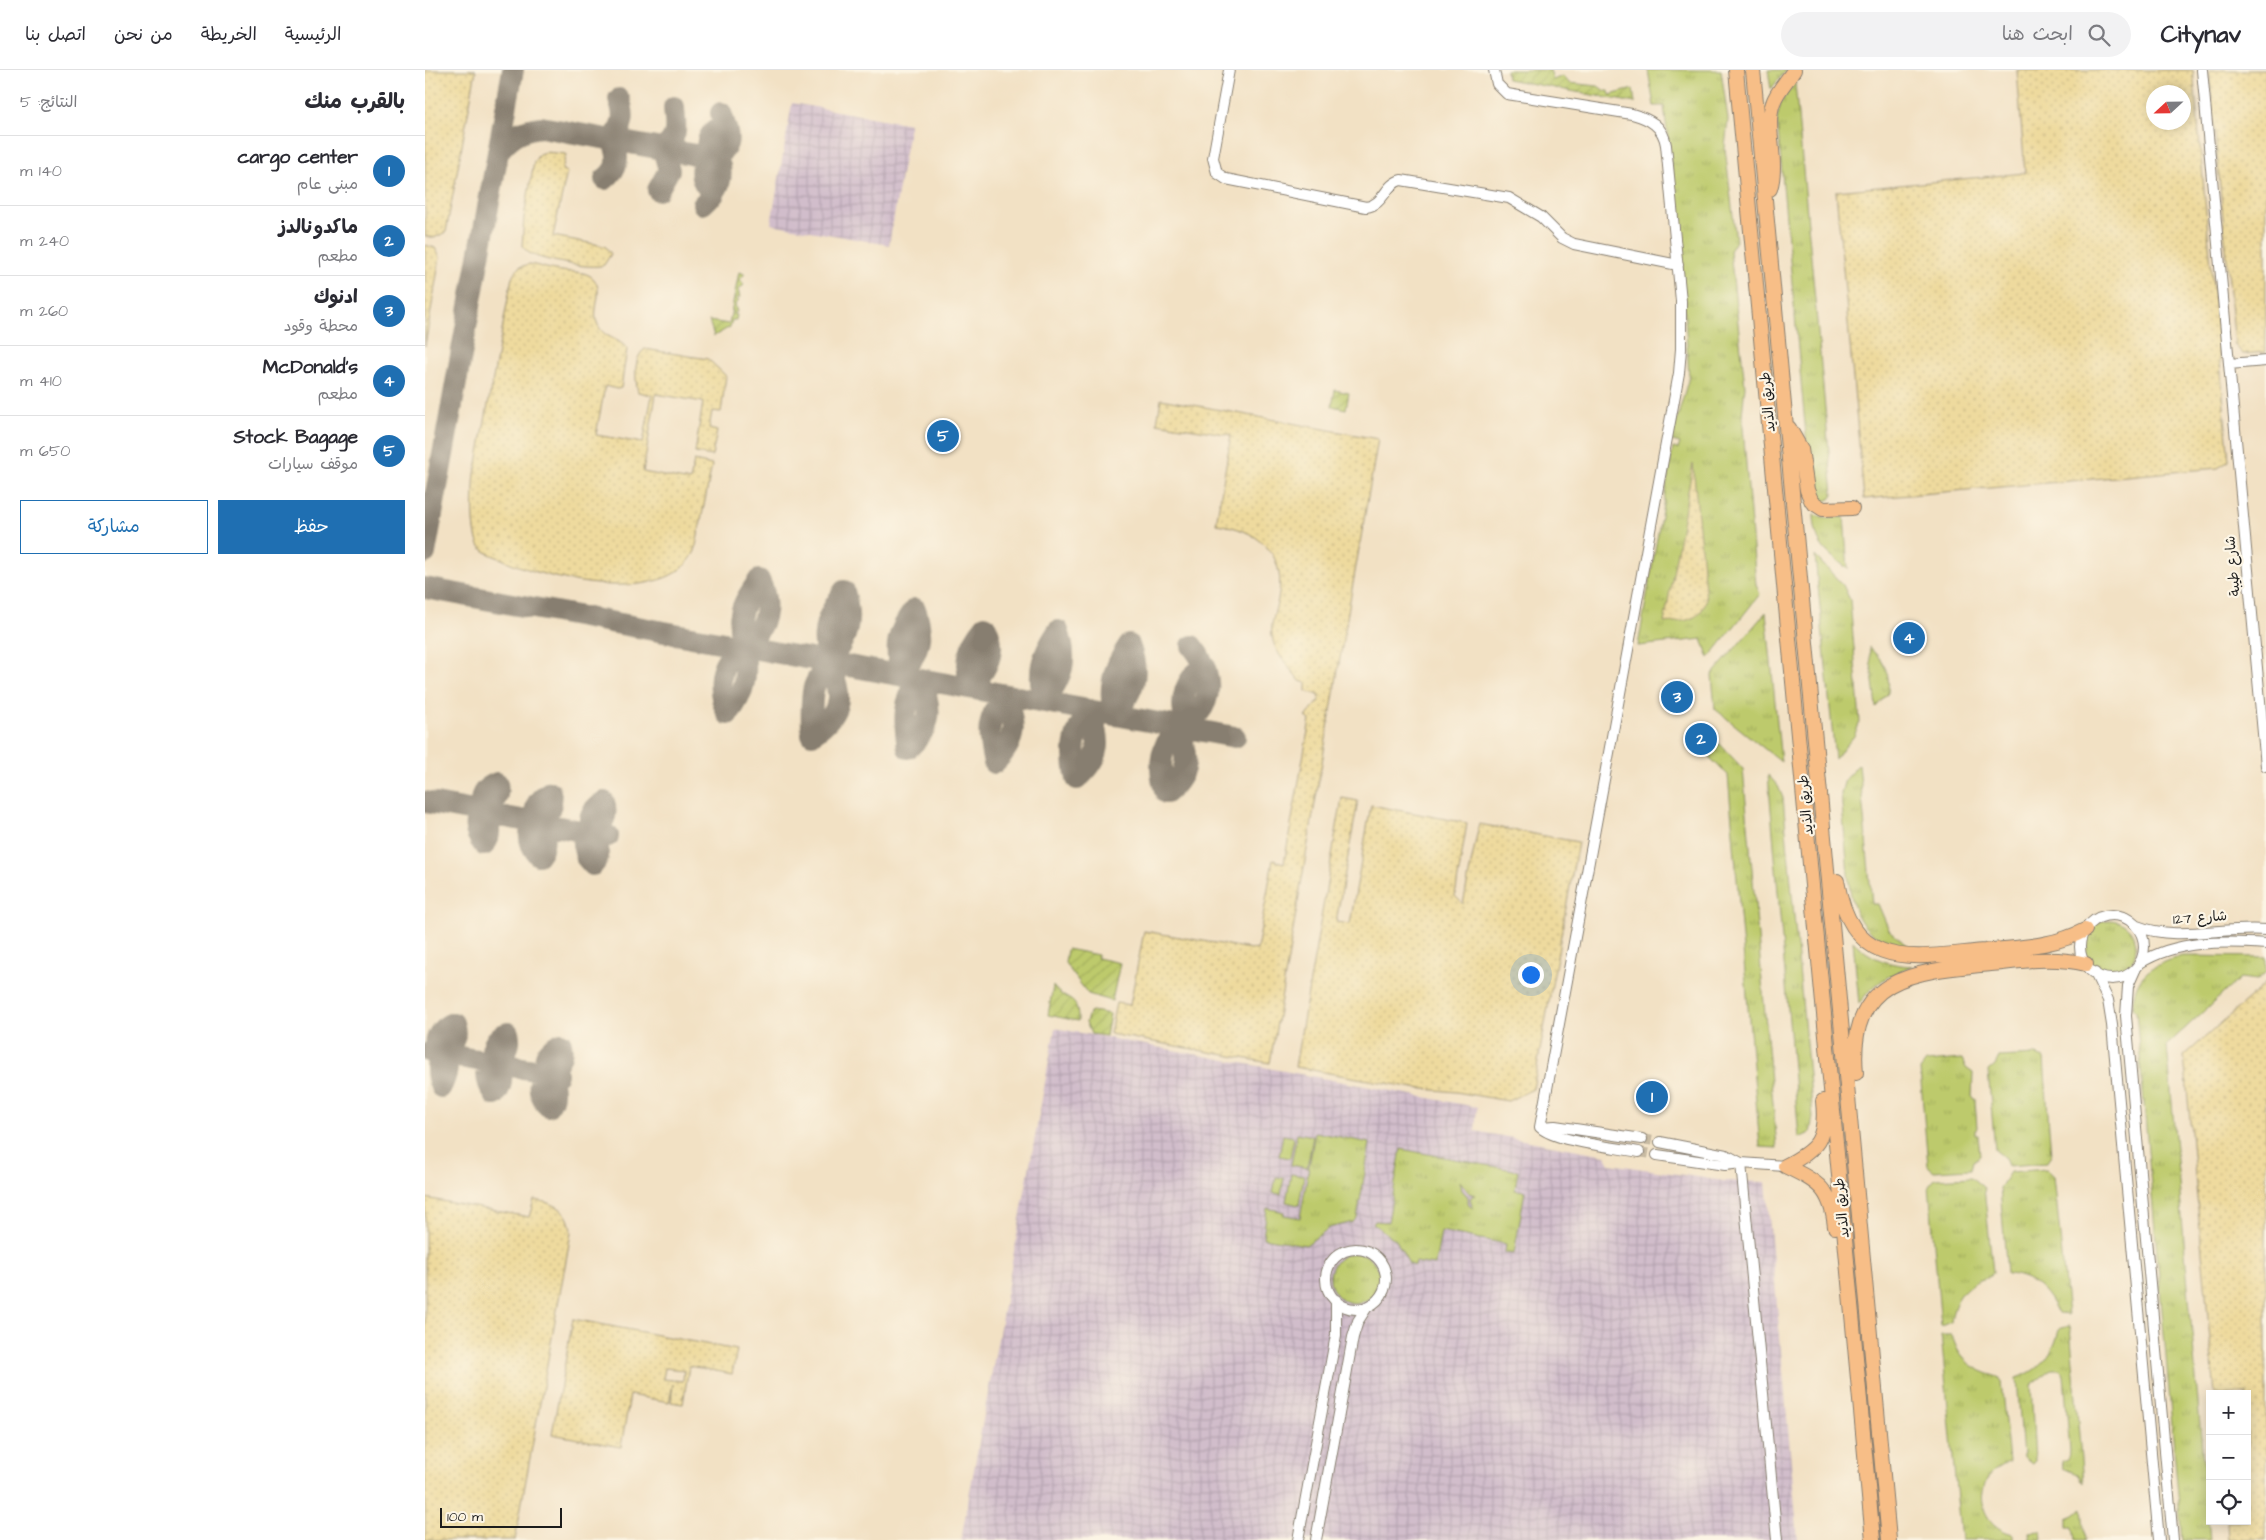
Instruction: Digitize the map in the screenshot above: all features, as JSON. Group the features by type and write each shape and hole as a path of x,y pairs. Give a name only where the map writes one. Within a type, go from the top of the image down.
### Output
{"highway":[{"name":"طريق الذيد","path":"1736,70 1873,1540"},
{"name":"طريق الذيد","path":"1753,70 1767,197 1889,1540"},
{"path":"1767,197 1774,166 1772,106 1776,96 1794,70"},
{"path":"1788,426 1801,448 1807,490 1812,502 1823,509 1852,508"},
{"path":"1825,839 1834,863 1840,899 1846,915 1863,939 1887,953 1905,957 1925,958 2040,946 2063,940 2085,930"},
{"path":"1855,1163 1860,1120 1854,1054 1855,1040 1864,1015 1880,993 1902,978 1930,970 2046,959 2090,969"},
{"path":"1785,1166 1814,1148 1824,1128 1817,1016 1823,991"},
{"path":"1785,1166 1818,1183 1829,1196 1834,1213 1837,1247 1848,1272"}],"street":[{"path":"1229,70 1213,158 1217,173 1226,179 1366,207 1375,204 1392,184 1401,180 1503,196 1541,217 1562,238 1574,244 1678,265"},
{"path":"1494,70 1497,84 1507,94 1632,114 1647,120 1659,128 1666,145 1682,325 1679,373 1540,1127"},
{"name":"شارع طيبة","path":"2202,70 2263,704 2266,766"},
{"path":"2229,364 2266,361"},
{"path":"2159,1540 2112,1024 2106,996 2090,969 2081,948 2085,930 2090,924 2105,916 2122,916 2137,926 2144,948 2128,986 2126,1016 2173,1540"},
{"name":"شارع 127","path":"2137,926 2163,933 2264,929"},
{"name":"شارع 127","path":"2138,965 2160,952 2182,947 2226,943 2266,944"},
{"path":"2090,969 2112,978 2121,977 2138,965"},
{"path":"1540,1127 1555,1126 1641,1139"},
{"path":"1540,1127 1553,1135 1639,1152"},
{"path":"1660,1142 1726,1155 1741,1163"},
{"path":"1657,1155 1725,1165 1741,1163 1785,1166"},
{"path":"1741,1163 1777,1540"},
{"path":"1298,1540 1336,1335 1335,1300 1327,1283 1328,1268 1337,1256 1346,1251 1357,1249 1368,1251 1377,1258 1386,1275 1384,1291 1379,1298 1367,1307 1358,1321 1353,1337 1316,1540"},
{"path":"1335,1300 1350,1308 1367,1307"}],"shaded area":[{"path":"792,103 910,124 889,245 771,224"},
{"path":"1055,1028 1477,1107 1475,1131 1605,1155 1610,1164 1724,1181 1766,1182 1798,1540 961,1540"}],"green space":[{"path":"1506,70 1550,70 1553,80 1563,76 1569,83 1598,86 1605,91 1609,91 1610,95 1633,89 1635,103 1507,79"},
{"path":"1648,70 1721,70 1728,119 1725,148 1736,241 1730,251 1745,386 1742,415 1756,585 1760,594 1709,658 1702,639 1638,646 1673,448 1678,449 1680,443 1672,441 1673,433 1689,377 1680,241 1664,106 1654,106"},
{"path":"1768,70 1786,70 1771,89"},
{"path":"1795,83 1833,495 1825,501 1817,496 1809,469 1777,119 1781,102"},
{"path":"739,272 745,274 740,279 744,285 738,290 740,297 736,299 739,301 735,304 737,312 733,314 737,315 736,320 732,320 730,327 714,336 709,321 729,324"},
{"path":"1335,390 1349,393 1346,409 1332,406"},
{"path":"1814,515 1828,518 1844,517 1848,569 1827,552 1819,541"},
{"path":"1815,556 1843,585 1850,600 1860,722 1854,736 1835,759"},
{"path":"1766,612 1781,762 1715,709 1712,675"},
{"path":"1869,647 1885,667 1889,686 1888,693 1876,707"},
{"path":"1719,743 1743,769 1777,1148 1760,1147 1728,775 1710,758"},
{"path":"1859,764 1872,904 1878,904 1889,930 1912,950 1894,945 1868,930 1860,921 1851,896 1841,794 1845,779"},
{"path":"1768,775 1778,786 1783,798 1813,1117 1810,1133 1799,1138"},
{"path":"2109,920 2119,922 2128,928 2134,937 2136,947 2134,957 2128,966 2119,972 2109,974 2099,972 2090,966 2084,957 2082,947 2084,937 2090,928 2099,922"},
{"path":"1853,941 1866,952 1880,960 1912,966 1896,972 1876,985 1859,1004"},
{"path":"1067,949 1098,955 1097,958 1120,963 1112,1001 1088,994 1065,963"},
{"path":"2182,956 2266,957 2266,972 2257,980 2240,978 2167,1045 2206,1494 2206,1525 2209,1525 2210,1540 2182,1540 2136,1012 2132,1008 2134,996 2141,979 2162,963"},
{"path":"1053,986 1074,1003 1078,1012 1078,1021 1048,1015"},
{"path":"1092,1011 1110,1014 1106,1036 1091,1034 1086,1022 1089,1013"},
{"path":"2036,1055 2044,1058 2051,1156 2046,1163 2008,1166 2005,1158 1995,1150 1988,1071 1995,1065 1999,1057"},
{"path":"1962,1059 1966,1068 1973,1073 1972,1098 1975,1099 1977,1128 1975,1129 1975,1135 1978,1135 1980,1156 1973,1161 1971,1169 1934,1171 1928,1166 1920,1070 1926,1062"},
{"path":"1315,1132 1370,1143 1357,1218 1353,1222 1329,1228 1306,1245 1263,1238 1267,1208 1284,1212 1284,1215 1300,1218"},
{"path":"1297,1133 1313,1136 1307,1168 1291,1165"},
{"path":"1283,1135 1294,1137 1290,1158 1279,1156"},
{"path":"1401,1149 1518,1171 1515,1190 1525,1191 1514,1254 1505,1253 1506,1244 1441,1231 1435,1265 1415,1262 1414,1266 1409,1264 1396,1240 1373,1224 1375,1221 1388,1222","holes":["1460,1181 1468,1192 1475,1195 1470,1198 1473,1209 1468,1203 1468,1197 1462,1190"]},
{"path":"2047,1169 2054,1176 2068,1315 2058,1314 2049,1298 2032,1281 2007,1274 2000,1188 2010,1172"},
{"path":"1291,1174 1304,1176 1299,1205 1286,1202"},
{"path":"1276,1177 1284,1178 1281,1194 1273,1193"},
{"path":"1971,1177 1984,1188 1993,1272 1989,1277 1974,1283 1963,1292 1956,1303 1951,1322 1941,1326 1929,1186 1935,1179"},
{"path":"1355,1253 1369,1257 1376,1264 1380,1278 1376,1292 1369,1299 1355,1303 1341,1299 1334,1292 1330,1278 1334,1264 1341,1257"},
{"path":"2070,1326 2083,1483 2077,1474 2063,1468 2062,1461 2067,1459 2070,1452 2064,1375 2060,1369 2052,1369 2031,1385 2035,1461 2032,1464 2023,1457 2017,1378 2040,1365 2054,1346 2059,1329"},
{"path":"1941,1335 1952,1335 1963,1358 1982,1371 1998,1377 2001,1381 2009,1462 1997,1468 1989,1477 1984,1488 1983,1500 1985,1511 1991,1521 2000,1529 2013,1534 2013,1540 1961,1540"},
{"path":"2082,1508 2085,1540 2075,1540 2073,1527 2067,1527 2067,1518"},
{"path":"2041,1531 2042,1540 2030,1540 2029,1532"}],"sand":[{"path":"425,70 476,70 446,232 434,238 425,236"},
{"path":"2017,70 2193,70 2229,461 2218,468 1864,499 1836,191 2025,173"},
{"path":"2209,70 2266,70 2266,352 2243,354 2235,345"},
{"path":"545,152 566,154 562,170 567,172 553,236 605,246 611,254 604,265 589,266 556,261 531,254 522,246 524,217 534,162 539,154"},
{"path":"425,245 435,248 440,257 425,346"},
{"path":"530,264 584,273 593,278 598,290 596,321 604,333 624,345 627,349 621,388 605,386 596,435 643,443 652,395 638,392 636,375 638,357 645,349 708,359 726,376 721,412 712,411 709,429 717,431 712,456 695,453 703,402 656,394 643,472 690,481 694,461 712,465 695,551 681,569 659,580 633,585 605,585 575,581 522,567 489,554 479,545 474,521 475,474 512,277 519,267"},
{"path":"1161,399 1378,439 1270,1063 1110,1034 1116,1003 1130,1005 1144,931 1257,950 1273,860 1284,863 1310,720 1306,717 1319,701 1319,695 1306,691 1306,683 1300,681 1287,666 1273,642 1272,626 1279,594 1280,579 1272,554 1265,545 1244,531 1216,524 1231,435 1157,423"},
{"path":"1693,464 1706,600 1704,607 1696,616 1684,621 1664,623"},
{"path":"1342,798 1358,801 1336,922 1350,924 1371,805 1467,823 1455,896 1463,904 1479,824 1578,842 1533,1089 1508,1101 1456,1092 1414,1088 1295,1067"},
{"path":"2266,983 2266,1540 2228,1540 2227,1525 2251,1525 2251,1390 2215,1390 2184,1056"},
{"path":"425,1198 529,1217 534,1200 542,1201 555,1205 560,1209 568,1218 570,1225 571,1233 515,1540 425,1540"},
{"path":"573,1319 737,1350 732,1374 689,1366 683,1404 671,1402 673,1384 669,1402 630,1395 621,1447 552,1434","holes":["665,1368 684,1370 683,1381 663,1379"]}],"taxiway":[{"path":"425,553 513,70"},
{"path":"605,179 610,175 617,161 615,146 612,141 619,131 623,116 619,99"},
{"path":"658,190 669,170 663,149 674,135 674,107"},
{"path":"703,204 712,196 720,178 720,166 712,158 720,153 727,144 728,138 721,113"},
{"path":"714,194 704,182 701,170 707,157 709,137 725,125"},
{"path":"498,152 517,134 541,127 712,158"},
{"path":"759,580 746,600 740,616 740,631 743,642 743,645 745,655 744,682 739,698 728,714 721,692 721,676 726,661 734,652 742,647 744,646 751,639 762,624 766,608 759,580"},
{"path":"425,588 1235,737"},
{"path":"812,734 828,721 836,709 837,685 828,661 825,633 829,616 844,591"},
{"path":"812,734 814,687 840,646 847,629 848,612 844,591"},
{"path":"901,675 916,652 918,644 919,627 915,609"},
{"path":"901,675 898,656 899,640 904,625 915,609"},
{"path":"985,626 991,643 991,651 986,667 970,688 969,655 979,633 985,626"},
{"path":"1044,702 1055,685 1062,668 1063,651 1058,631"},
{"path":"1044,702 1041,681 1042,665 1044,657 1058,631"},
{"path":"1114,715 1131,690 1135,674 1135,665 1129,645"},
{"path":"1114,715 1112,705 1113,678 1119,662 1129,645"},
{"path":"1184,727 1204,706 1208,688 1206,670 1192,646"},
{"path":"1187,724 1183,707 1185,691 1192,677 1205,666"},
{"path":"920,679 929,708 928,716 922,732 908,748 905,721 907,704 914,687 920,679"},
{"path":"994,763 1007,747 1013,731 1013,723 1005,695"},
{"path":"994,763 989,735 991,719 1005,695"},
{"path":"1090,710 1097,730 1098,748 1092,763 1077,779 1074,760 1075,743 1080,726 1090,710"},
{"path":"1178,726 1184,746 1185,762 1180,778 1166,793 1163,784 1162,758 1167,741 1178,726"},
{"path":"497,783 487,789 482,796 482,803 484,811 487,819 489,828 484,845 477,834 476,825 478,818 483,813 489,807 494,801 497,793 497,783"},
{"path":"538,855 531,844 530,835 533,828 538,822 549,810 551,802 550,792 540,800 536,807 536,815 538,822 541,830 543,838 543,846 538,855"},
{"path":"425,802 608,836"},
{"path":"604,802 594,810 590,818 590,826 593,834 596,841 598,849 598,857 593,865 586,857 583,844 590,833 594,829 598,826 602,822 605,817 604,802"},
{"path":"453,1023 441,1031 437,1039 437,1048 440,1055 441,1056 442,1058 445,1061 447,1067 441,1087 437,1074 438,1064 441,1057 445,1051 454,1040 453,1023"},
{"path":"508,1033 497,1040 492,1052 492,1057 494,1062 495,1064 500,1072 501,1076 500,1087 495,1095 488,1083 487,1074 490,1067 495,1061 501,1056 506,1050 509,1043 508,1033"},
{"path":"561,1043 551,1049 546,1056 546,1064 548,1072 551,1080 553,1088 548,1106 541,1094 540,1085 542,1079 547,1073 553,1068 558,1061 561,1053 561,1043"},
{"path":"431,1052 557,1074"}],"tunnel":[{"path":"1642,1139 1660,1142"},
{"path":"1639,1152 1657,1155"}],"place":[{"name":"Stock Bagage","path":"943,436"},
{"name":"McDonald's","path":"1909,638"},
{"name":"ادنوك","path":"1677,697"},
{"name":"ماكدونالدز","path":"1701,739"},
{"name":"cargo center","path":"1652,1097"}]}
